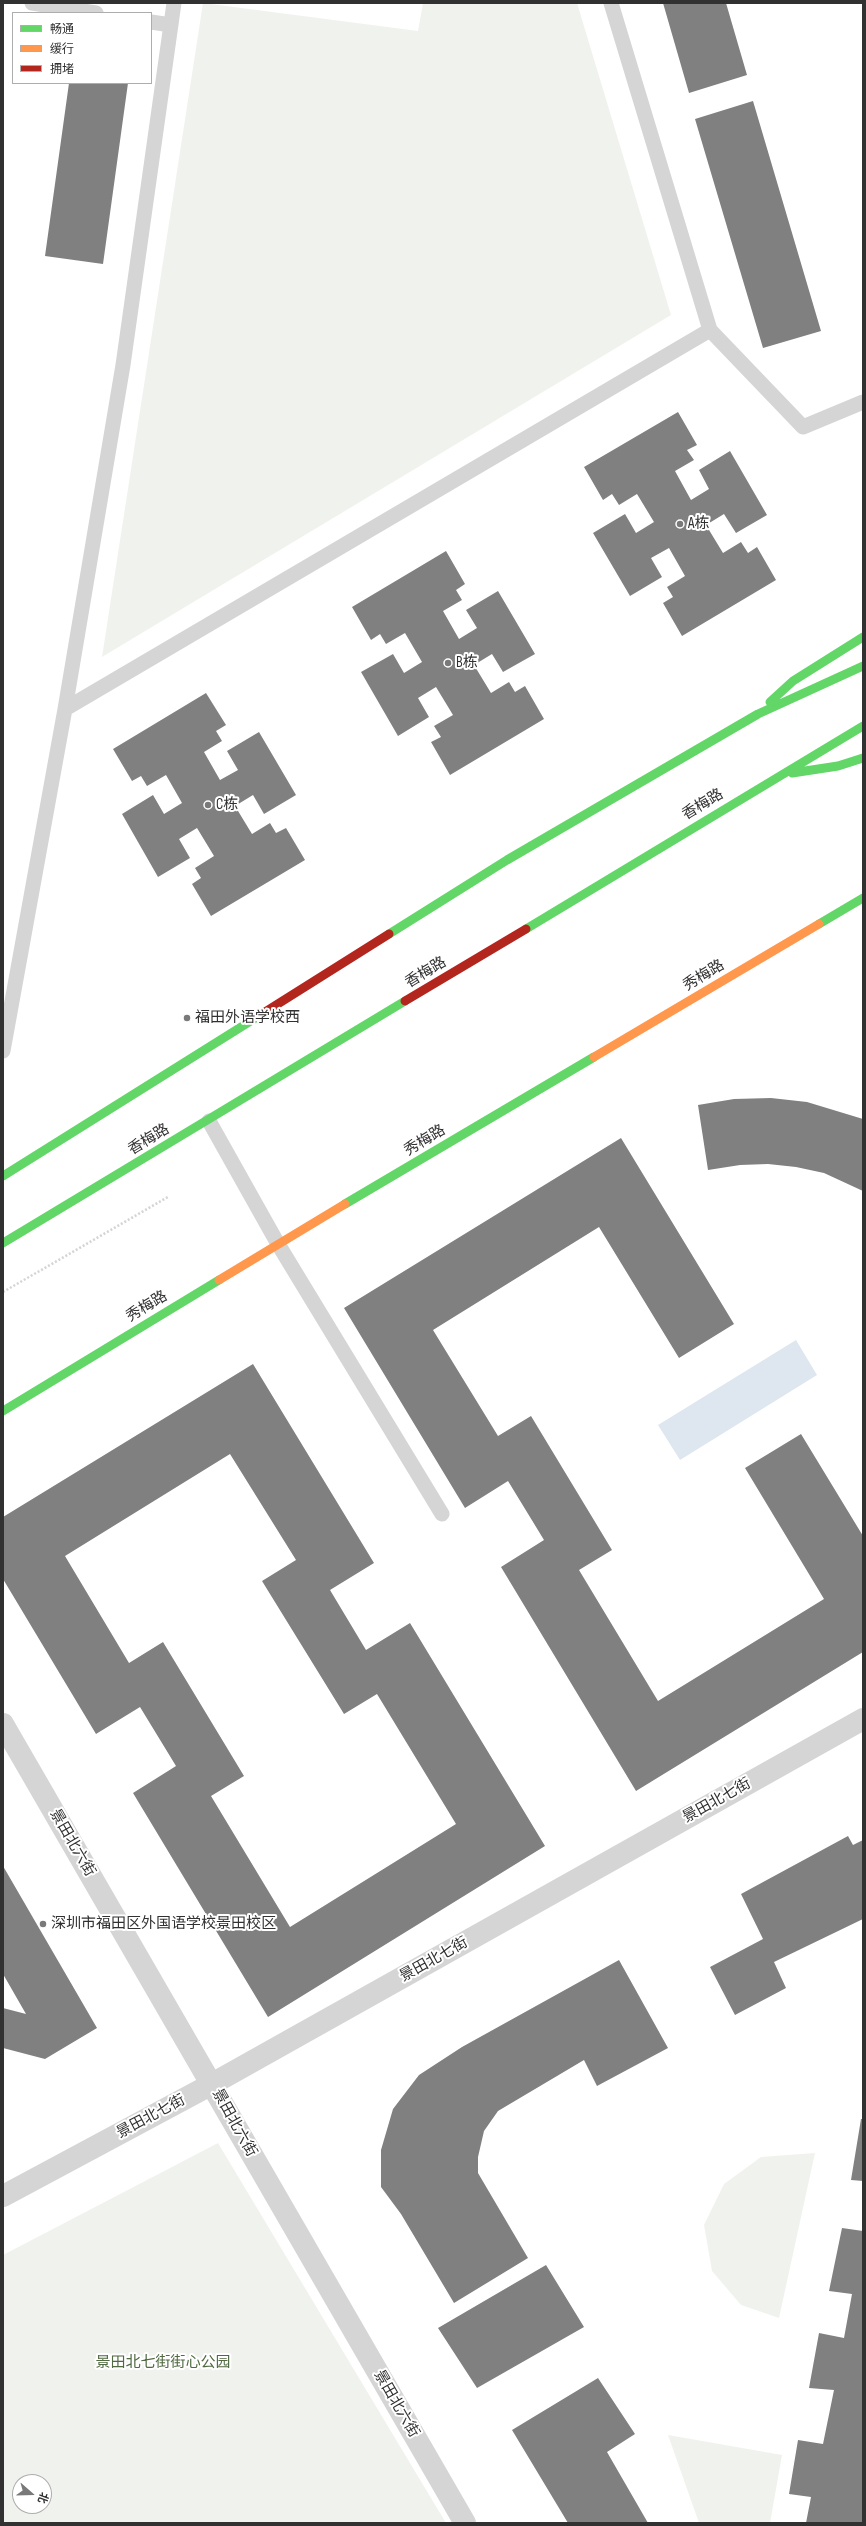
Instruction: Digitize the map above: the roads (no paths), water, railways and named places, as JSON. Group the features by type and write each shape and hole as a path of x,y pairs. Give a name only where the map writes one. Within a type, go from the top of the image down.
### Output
{"main road":[{"path":"758,714 793,681 863,637"},
{"path":"3,1176 508,860 758,714 863,666"},
{"name":"香梅路","path":"3,1243 209,1121 863,726"},
{"path":"780,775 838,766 863,758"},
{"name":"秀梅路","path":"3,1411 278,1244 863,898"}],"street":[{"name":"景田北七街","path":"3,2196 212,2084 863,1719"},
{"name":"景田北六街","path":"3,1724 465,2523"}],"lane":[{"path":"32,3 90,12"},
{"path":"3,1051 65,709 122,365 174,3"},
{"path":"611,3 710,330 802,427 863,402"},
{"path":"152,22 171,25"},
{"path":"65,709 710,330"},
{"path":"209,1121 278,1244 442,1514"}],"place":[{"name":"A栋","path":"680,524"},
{"name":"B栋","path":"448,663"},
{"name":"C栋","path":"208,805"},
{"name":"福田外语学校西","path":"187,1018"},
{"name":"深圳市福田区外国语学校景田校区","path":"43,1924"}],"park label":[{"name":"景田北七街街心公园","path":"163,2363"}]}
